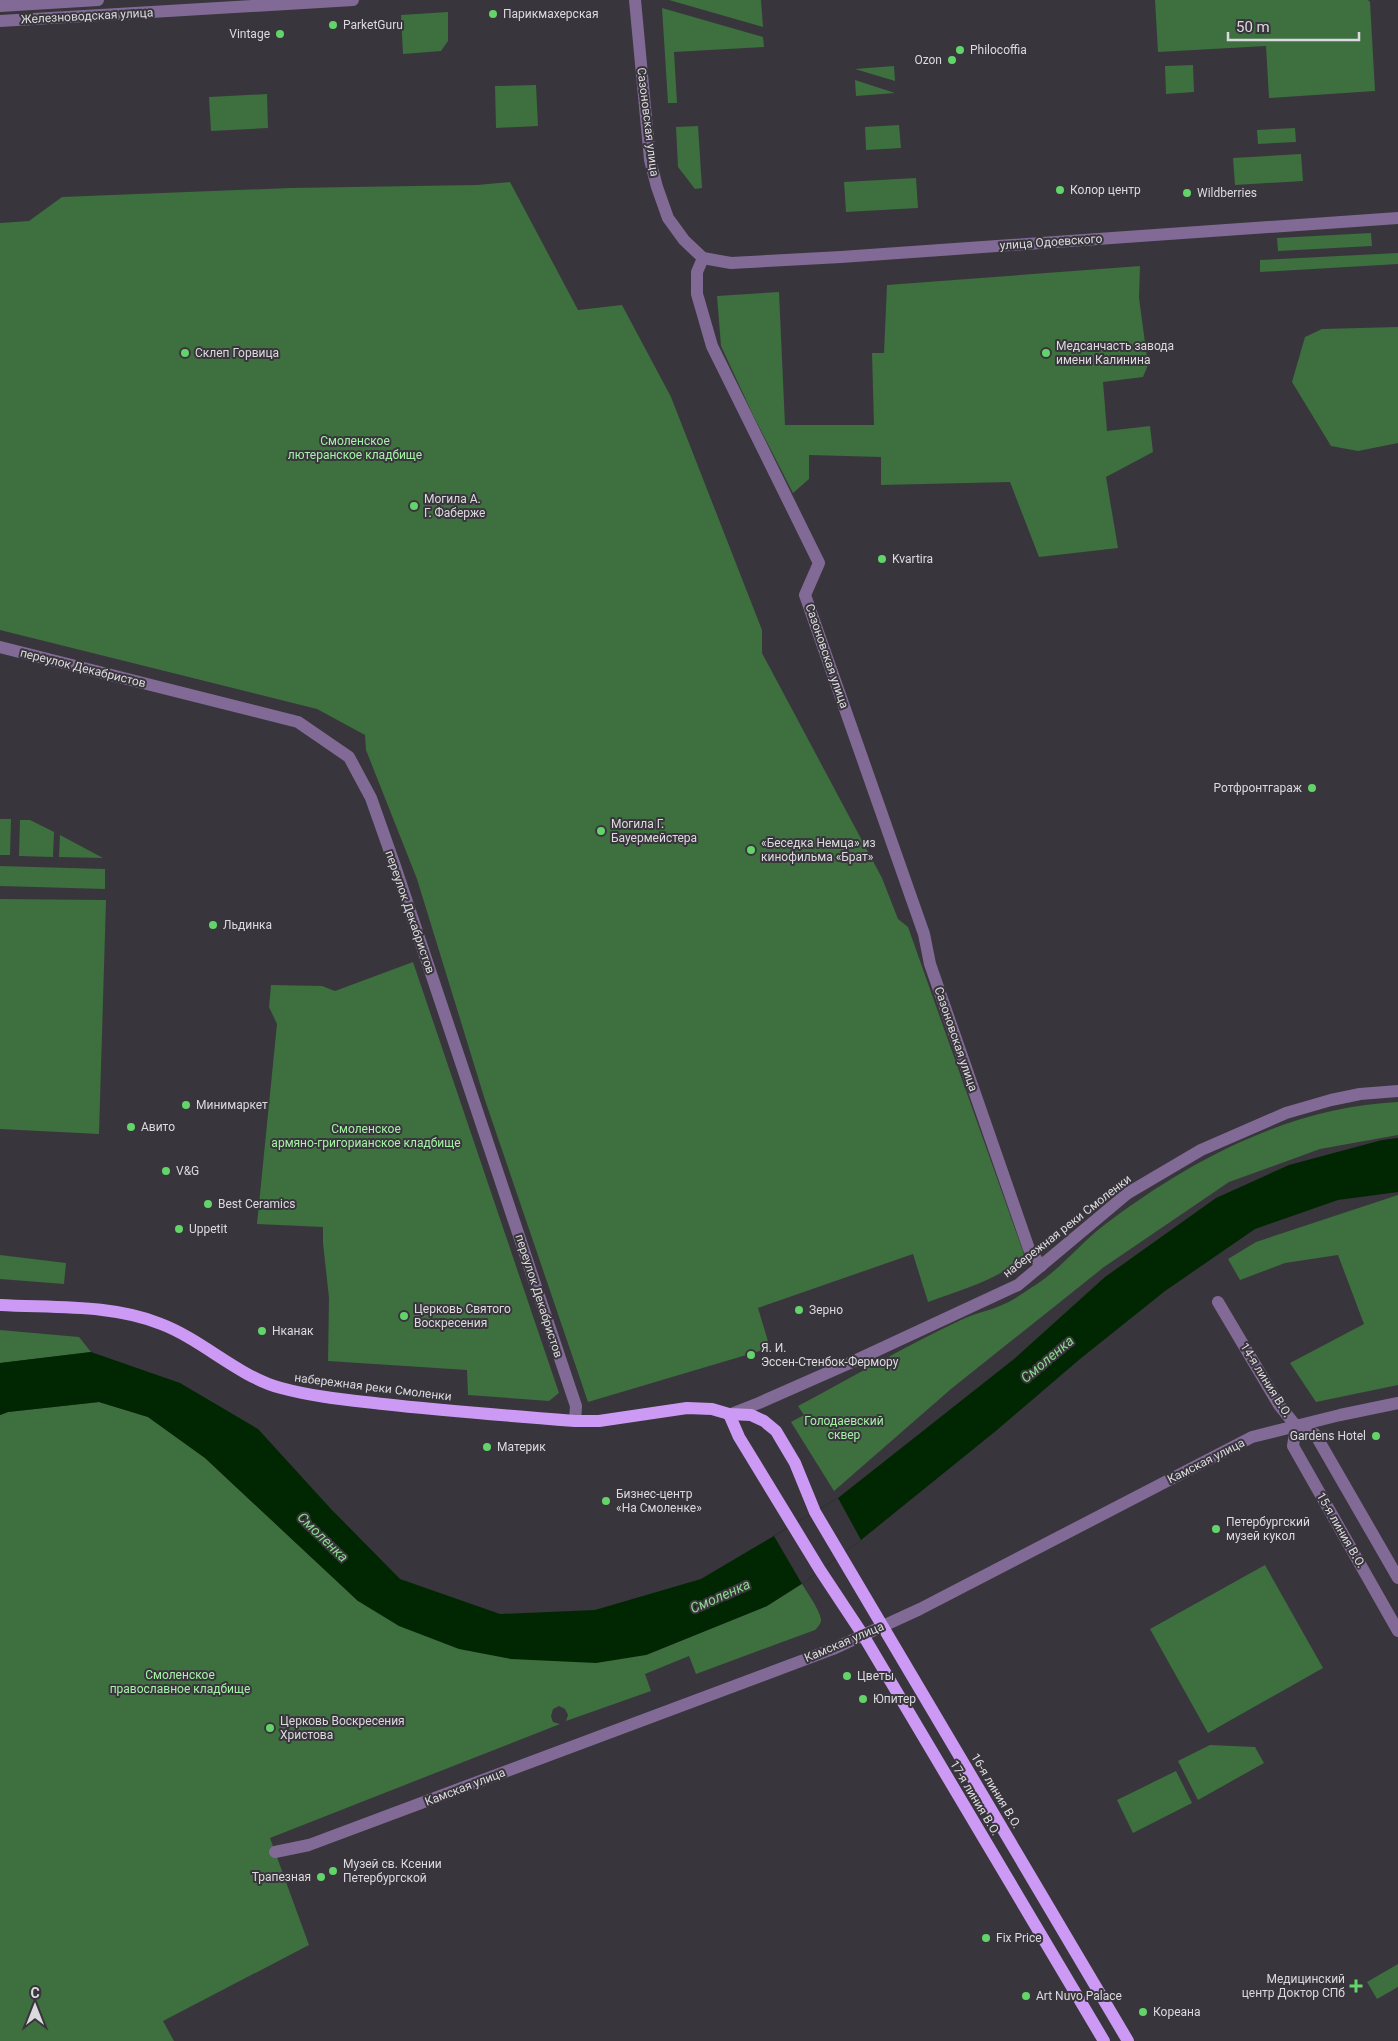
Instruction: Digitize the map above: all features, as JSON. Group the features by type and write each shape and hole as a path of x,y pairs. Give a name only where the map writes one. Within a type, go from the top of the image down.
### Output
{"main road":[{"name":"набережная реки Смоленки","path":"0,1305 97,1311 137,1316 184,1334 258,1379 279,1388 304,1394 414,1407 575,1421 599,1421 687,1408 712,1409 730,1414 750,1415 764,1421 776,1432 795,1463 815,1512 841,1555"},
{"name":"17-я линия В.О.","path":"730,1414 739,1437 820,1570 863,1635 1104,2041"},
{"name":"16-я линия В.О.","path":"841,1555 1128,2041"}],"street":[{"name":"Железноводская улица","path":"0,6 98,0"},
{"name":"Железноводская улица","path":"0,21 353,0"},
{"name":"Сазоновская улица","path":"634,0 650,160 657,188 668,218 684,240 703,258 697,272 697,294 709,337 746,418 819,563 805,596 924,934 930,964 1029,1249 1041,1266"},
{"name":"улица Одоевского","path":"703,258 731,263 1398,218"},
{"name":"переулок Декабристов","path":"0,647 298,722 349,757 371,798 398,875 576,1406 575,1421"},
{"name":"набережная реки Смоленки","path":"730,1414 759,1403 1018,1285 1128,1193 1201,1150 1286,1113 1360,1094 1398,1091"},
{"name":"14-я линия В.О.","path":"1218,1302 1279,1405 1296,1426 1315,1434 1398,1578"},
{"name":"Камская улица","path":"275,1852 309,1845 833,1649 920,1609 1252,1437 1398,1402"},
{"name":"15-я линия В.О.","path":"1296,1426 1293,1446 1398,1631"}],"green space":[{"path":"669,0 761,0 763,27"},
{"path":"1155,0 1368,0 1370,2 1375,91 1269,98 1266,46 1158,52"},
{"path":"662,8 763,37 764,47 674,52 677,103 668,103"},
{"path":"448,12 448,41 441,51 403,54 401,15"},
{"path":"1193,65 1194,92 1166,94 1165,66"},
{"path":"894,66 895,81 855,69"},
{"path":"855,80 895,93 856,96"},
{"path":"536,85 538,126 496,128 495,86"},
{"path":"267,94 268,128 211,131 209,97"},
{"path":"899,125 901,148 866,150 865,127"},
{"path":"698,126 702,188 695,189 678,167 676,127"},
{"path":"1295,128 1296,142 1258,144 1257,130"},
{"path":"1301,154 1303,181 1235,185 1233,158"},
{"path":"916,178 918,208 846,212 844,182"},
{"name":"Смоленское лютеранское кладбище","path":"510,182 578,310 622,305 671,397 762,630 762,653 882,878 898,919 908,927 1025,1257 991,1278 928,1302 913,1254 758,1308 770,1348 588,1402 485,1100 417,879 366,750 365,735 317,709 0,630 0,223 29,221 62,197 290,188 477,185"},
{"path":"1371,233 1372,246 1278,251 1277,238"},
{"path":"1398,253 1398,264 1260,272 1260,260"},
{"path":"1140,266 1139,298 1148,365 1143,377 1103,382 1107,431 1150,426 1153,452 1106,477 1118,548 1039,557 1010,482 881,485 881,457 809,455 809,479 793,493 753,415 721,346 717,296 779,292 785,425 874,425 872,353 884,353 887,285"},
{"path":"1398,327 1398,443 1358,451 1331,446 1292,382 1305,337 1322,329"},
{"path":"0,819 11,819 10,855 0,855"},
{"path":"20,820 30,820 54,832 53,857 19,856"},
{"path":"60,835 103,858 59,857"},
{"path":"0,866 105,869 105,889 0,886"},
{"path":"0,899 106,900 99,1134 0,1129"},
{"name":"Смоленское армяно-григорианское кладбище","path":"413,962 559,1393 549,1401 468,1395 467,1370 328,1361 329,1298 323,1227 257,1224 277,1024 269,1007 271,985 322,986 335,991"},
{"name":"Голодаевский сквер","path":"1398,1102 1398,1135 1320,1149 1229,1182 1104,1267 951,1389 834,1491 791,1422 804,1415 798,1406 942,1329 1011,1301 1054,1271 1086,1240 1136,1202 1205,1160 1279,1126 1318,1114 1358,1106"},
{"path":"1398,1195 1398,1385 1316,1402 1290,1363 1364,1324 1338,1255 1285,1263 1240,1280 1228,1259 1256,1242"},
{"path":"0,1255 66,1263 64,1284 0,1279"},
{"path":"0,1330 79,1337 91,1352 0,1363"},
{"name":"Смоленское православное кладбище","path":"99,1402 148,1417 205,1458 358,1601 646,1655 767,1606 802,1584 816,1607 821,1621 815,1630 696,1674 689,1656 645,1674 651,1691 566,1721 568,1715 565,1709 559,1706 553,1709 551,1716 553,1722 560,1724 270,1838 309,1945 163,2021 174,2041 0,2041 0,1415 8,1412"},
{"path":"1265,1565 1323,1668 1208,1733 1150,1629"},
{"path":"1210,1745 1255,1747 1264,1763 1198,1800 1178,1761"},
{"path":"1176,1771 1192,1803 1133,1833 1117,1800"},
{"path":"1398,1964 1398,1987 1377,1999 1367,1982"}],"water":[{"name":"Смоленка","path":"1398,1138 1398,1192 1338,1200 1255,1229 1165,1291 861,1540 806,1581 767,1606 646,1655 596,1663 511,1659 459,1649 399,1626 358,1601 205,1458 148,1417 99,1402 8,1412 0,1415 0,1363 91,1352 180,1383 258,1429 331,1509 400,1579 500,1614 595,1610 701,1579 838,1498 1014,1359 1105,1277 1216,1198 1289,1165 1382,1140"}],"pier":[{"path":"838,1498 861,1540 802,1584 774,1536"}],"place":[{"name":"Парикмахерская","path":"493,14"},
{"name":"ParketGuru","path":"333,25"},
{"name":"Vintage","path":"280,34"},
{"name":"Philocoffia","path":"960,50"},
{"name":"Ozon","path":"952,60"},
{"name":"Колор центр","path":"1060,190"},
{"name":"Wildberries","path":"1187,193"},
{"name":"Склеп Горвица","path":"185,353"},
{"name":"Медсанчасть завода имени Калинина","path":"1046,353"},
{"name":"Могила А. Г. Фаберже","path":"414,506"},
{"name":"Kvartira","path":"882,559"},
{"name":"Ротфронтгараж","path":"1312,788"},
{"name":"Могила Г. Бауермейстера","path":"601,831"},
{"name":"«Беседка Немца» из кинофильма «Брат»","path":"751,850"},
{"name":"Льдинка","path":"213,925"},
{"name":"Минимаркет","path":"186,1105"},
{"name":"Авито","path":"131,1127"},
{"name":"V&G","path":"166,1171"},
{"name":"Best Ceramics","path":"208,1204"},
{"name":"Uppetit","path":"179,1229"},
{"name":"Зерно","path":"799,1310"},
{"name":"Церковь Святого Воскресения","path":"404,1316"},
{"name":"Нканак","path":"262,1331"},
{"name":"Я. И. Эссен-Стенбок-Фермору","path":"751,1355"},
{"name":"Gardens Hotel","path":"1376,1436"},
{"name":"Материк","path":"487,1447"},
{"name":"Бизнес-центр «На Смоленке»","path":"606,1501"},
{"name":"Петербургский музей кукол","path":"1216,1529"},
{"name":"Цветы","path":"847,1676"},
{"name":"Юпитер","path":"863,1699"},
{"name":"Церковь Воскресения Христова","path":"270,1728"},
{"name":"Музей св. Ксении Петербургской","path":"333,1871"},
{"name":"Трапезная","path":"321,1877"},
{"name":"Fix Price","path":"986,1938"},
{"name":"Медицинский центр Доктор СПб","path":"1356,1986"},
{"name":"Art Nuvo Palace","path":"1026,1996"},
{"name":"Кореана","path":"1143,2012"}]}
